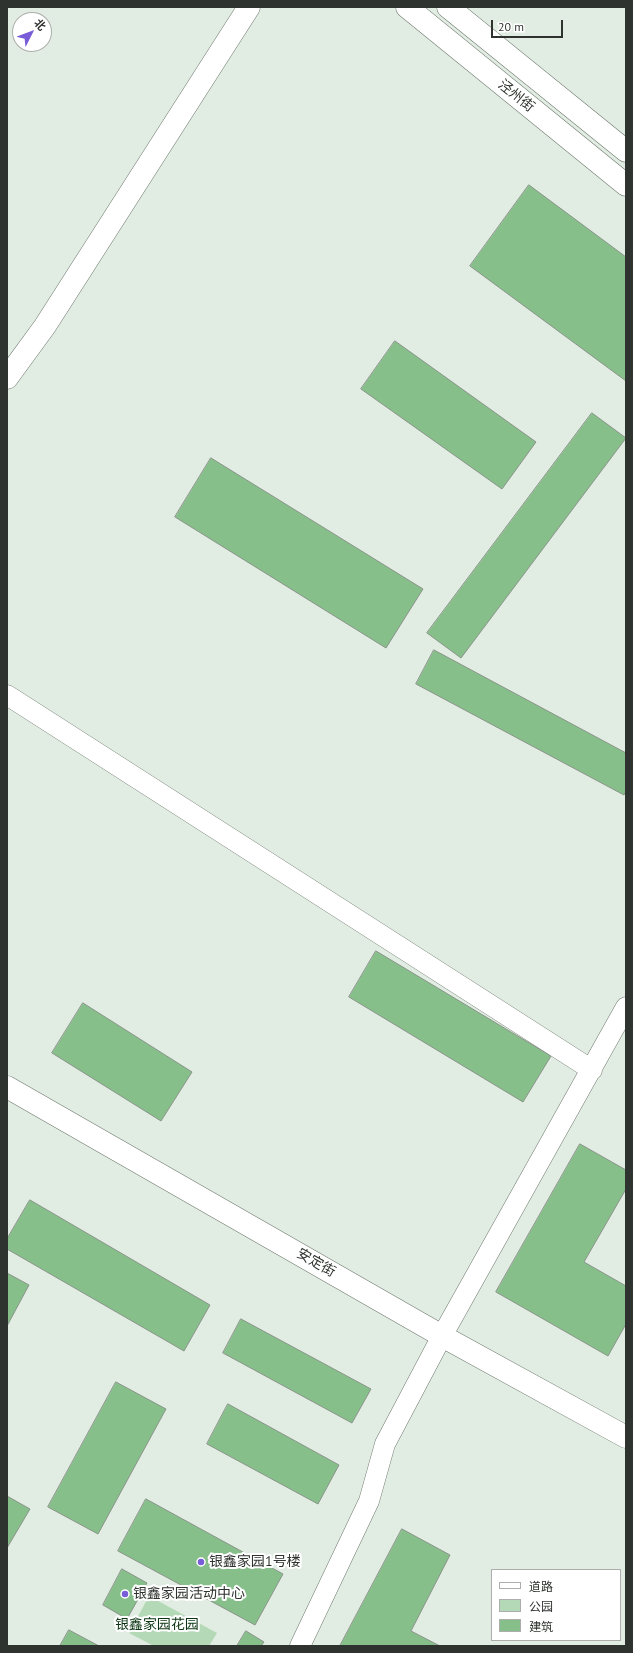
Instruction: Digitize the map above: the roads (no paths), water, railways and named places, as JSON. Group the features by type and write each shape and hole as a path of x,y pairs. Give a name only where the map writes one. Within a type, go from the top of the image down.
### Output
{"street":[{"path":"7,378 45,326 249,7"},
{"name":"泾州街","path":"407,7 626,185"},
{"name":"泾州街","path":"448,7 626,151"},
{"path":"7,695 592,1070"},
{"path":"300,1646 369,1501 385,1444 442,1336 626,1007"},
{"name":"安定街","path":"7,1087 442,1336 626,1437"}],"place":[{"name":"银鑫家园1号楼","path":"201,1562"},
{"name":"银鑫家园活动中心","path":"125,1594"}],"park label":[{"name":"银鑫家园花园","path":"157,1625"}]}
